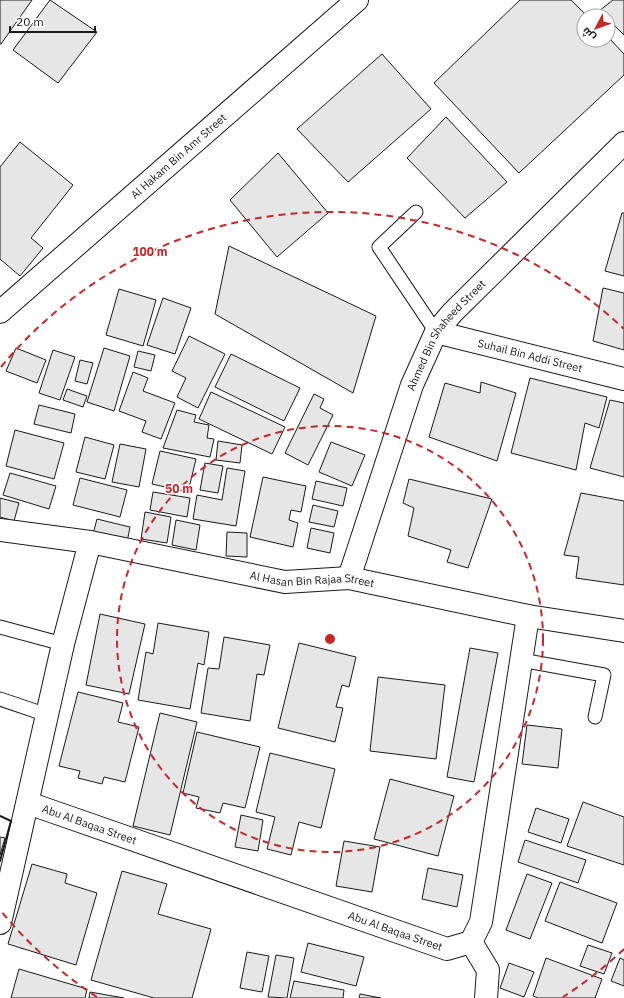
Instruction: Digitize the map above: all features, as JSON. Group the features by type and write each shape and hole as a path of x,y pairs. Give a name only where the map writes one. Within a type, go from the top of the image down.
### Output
{"street":[{"name":"Al Hakam Bin Amr Street","path":"0,312 357,0"},
{"name":"Ahmed Bin Shaheed Street","path":"349,578 412,385 436,332 452,312 616,160 624,143"},
{"name":"Suhail Bin Addi Street","path":"436,332 624,379"},
{"name":"Al Hasan Bin Rajaa Street","path":"0,530 90,542 285,582 349,578 528,616 624,631"},
{"name":"Abu Al Baqaa Street","path":"0,923 28,803 62,644 90,542"},
{"path":"486,998 488,970 471,942 481,922 528,616"},
{"name":"Abu Al Baqaa Street","path":"28,803 447,949 471,942"}],"lane":[{"path":"416,212 379,247 436,332"},
{"path":"0,627 62,644"},
{"path":"521,660 604,675 596,717"},
{"path":"0,699 47,715"}],"building":[{"path":"0,0 32,0 1,44 0,44"},
{"path":"50,0 97,32 58,83 13,50"},
{"path":"520,0 571,0 579,8 576,8 576,48 616,48 616,46 624,54 624,75 519,173 434,83"},
{"path":"613,0 624,0 624,35 616,27 616,8 603,8"},
{"path":"382,54 431,109 348,182 297,129"},
{"path":"446,117 507,182 465,218 407,158"},
{"path":"20,142 73,185 31,238 43,248 20,276 0,259 0,167"},
{"path":"278,153 328,213 277,257 230,200"},
{"path":"622,213 624,213 624,276 605,271"},
{"path":"229,246 376,316 353,393 215,314"},
{"path":"603,288 624,293 624,350 593,341"},
{"path":"119,289 156,300 143,346 106,335"},
{"path":"163,298 191,308 175,354 147,345"},
{"path":"189,336 225,354 198,408 177,397 186,378 172,371"},
{"path":"16,348 46,360 37,383 6,371"},
{"path":"104,348 130,356 114,411 87,402"},
{"path":"53,350 75,357 60,400 39,393"},
{"path":"138,351 155,355 151,371 134,367"},
{"path":"231,354 300,388 284,421 215,387"},
{"path":"80,360 93,363 87,384 75,381"},
{"path":"133,372 148,378 143,391 175,403 161,439 142,432 146,421 119,411"},
{"path":"530,378 607,397 599,428 585,423 576,470 511,453"},
{"path":"481,382 516,393 497,461 429,437 445,383 480,393"},
{"path":"67,389 87,396 83,407 63,400"},
{"path":"211,392 285,427 272,454 199,419"},
{"path":"314,394 324,399 320,408 333,415 308,465 285,453"},
{"path":"610,400 624,403 624,477 590,468"},
{"path":"39,405 75,414 71,433 34,424"},
{"path":"177,410 196,415 194,422 209,425 207,438 214,439 210,457 163,448"},
{"path":"15,430 64,443 54,479 6,466"},
{"path":"85,437 114,445 105,479 76,472"},
{"path":"218,441 242,445 240,463 216,460"},
{"path":"331,442 365,455 352,486 319,472"},
{"path":"120,444 146,449 139,487 112,482"},
{"path":"160,451 196,459 188,492 152,484"},
{"path":"205,463 223,466 218,493 200,490"},
{"path":"227,468 245,471 236,526 193,519 197,495 222,500"},
{"path":"10,473 56,486 49,509 3,495"},
{"path":"263,477 306,486 301,512 291,510 289,520 298,523 293,547 250,537"},
{"path":"80,478 127,490 120,517 73,505"},
{"path":"409,479 492,499 468,568 447,562 451,550 408,536 414,508 403,503"},
{"path":"316,481 347,488 343,506 312,499"},
{"path":"153,492 190,498 187,517 150,510"},
{"path":"581,493 624,501 624,585 576,578 579,557 564,555"},
{"path":"0,498 19,503 14,521 0,517"},
{"path":"313,505 338,511 334,527 309,522"},
{"path":"145,512 171,517 167,543 141,539"},
{"path":"97,519 130,527 127,542 93,534"},
{"path":"176,520 200,525 196,550 172,545"},
{"path":"311,528 334,533 330,553 307,548"},
{"path":"227,532 247,533 247,557 226,556"},
{"path":"100,614 145,624 129,694 86,685"},
{"path":"158,623 209,632 204,665 198,663 190,709 138,700 146,652 153,654"},
{"path":"224,637 270,645 264,675 257,674 250,721 201,713 208,668 219,669"},
{"path":"299,643 356,657 349,687 342,685 336,707 343,708 335,742 278,728"},
{"path":"470,648 498,653 474,782 447,777"},
{"path":"378,677 445,685 436,759 370,751"},
{"path":"78,692 123,703 118,722 139,727 125,782 104,777 102,784 78,778 80,771 59,766"},
{"path":"160,713 197,722 170,835 133,826"},
{"path":"527,725 562,729 558,768 522,764"},
{"path":"197,732 260,747 245,808 223,803 220,813 196,808 199,797 183,793"},
{"path":"270,753 335,769 321,828 299,822 291,855 267,849 275,817 256,812"},
{"path":"390,779 454,796 438,856 374,839"},
{"path":"583,802 624,817 624,865 567,846"},
{"path":"536,808 569,819 561,843 528,832"},
{"path":"241,815 263,820 258,851 235,847"},
{"path":"0,837 5,838 0,855"},
{"path":"525,840 586,860 578,883 518,862"},
{"path":"344,841 380,847 372,892 336,886"},
{"path":"32,864 67,874 65,883 97,893 76,965 8,944"},
{"path":"428,868 463,875 457,907 422,899"},
{"path":"122,871 167,884 158,914 211,929 192,998 154,998 91,980"},
{"path":"527,874 552,883 530,939 506,930"},
{"path":"560,882 617,903 602,943 545,921"},
{"path":"308,943 364,957 356,986 301,972"},
{"path":"588,945 612,953 604,974 580,966"},
{"path":"247,952 269,956 262,992 240,988"},
{"path":"276,955 294,958 287,998 268,997"},
{"path":"546,958 602,979 595,998 538,998 533,996"},
{"path":"620,958 624,960 624,986 611,981"},
{"path":"509,963 534,972 524,997 500,988"},
{"path":"19,969 87,989 85,998 11,998"},
{"path":"294,981 344,990 343,998 290,998"},
{"path":"90,992 124,998 89,998"},
{"path":"360,994 381,998 359,998"}],"wall":[{"path":"0,816 11,821 0,861"}]}
